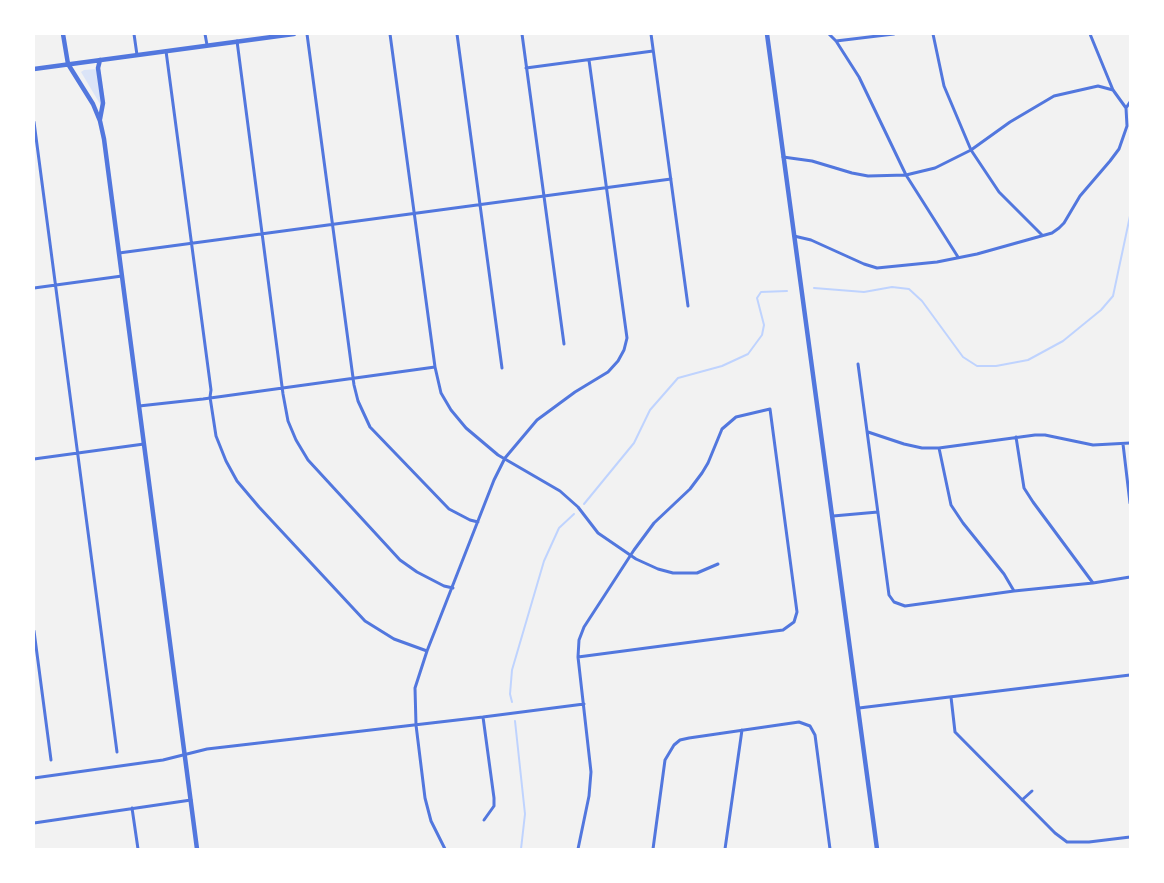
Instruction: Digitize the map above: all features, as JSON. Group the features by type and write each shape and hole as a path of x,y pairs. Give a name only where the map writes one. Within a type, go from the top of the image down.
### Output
{"street":[{"path":"63,34 68,64 90,97 100,120 104,139 197,849"},
{"path":"134,34 137,55"},
{"path":"204,34 207,46"},
{"path":"34,69 237,42 274,35 294,34"},
{"path":"308,34 353,378 358,401 370,427 448,509 478,522"},
{"path":"390,34 434,367 441,393 451,410 466,428 511,464 560,491 578,507 598,532 625,552 658,569 673,573 697,573 718,564"},
{"path":"457,34 502,368"},
{"path":"522,34 564,344"},
{"path":"651,34 688,306"},
{"path":"767,34 877,849"},
{"path":"829,34 836,41 859,77 906,175 958,257"},
{"path":"836,41 894,34"},
{"path":"933,34 944,86 971,150 999,192 1043,235"},
{"path":"793,235 811,240 877,268 937,262 977,254 1052,233 1064,223 1080,196 1110,161 1118,149 1127,126 1126,108 1113,90 1090,34"},
{"path":"237,42 288,421 296,440 308,460 400,560 416,572 444,586 453,588"},
{"path":"166,51 211,390 210,397 216,436 226,461 242,488 365,621 394,639 427,651"},
{"path":"526,68 653,51"},
{"path":"100,60 98,68 103,103 100,120"},
{"path":"445,849 431,822 425,798 416,725 415,688 427,651 494,480 505,458 537,420 575,392 608,372 618,361 624,350 626,338 589,60"},
{"path":"783,157 812,161 852,174 868,176 906,175 935,168 971,150 1010,122 1054,96 1098,86 1113,90"},
{"path":"1126,108 1130,102"},
{"path":"34,122 117,752"},
{"path":"119,253 671,178"},
{"path":"34,288 122,276"},
{"path":"858,364 888,595 894,602 905,606 1130,577"},
{"path":"139,406 434,367"},
{"path":"578,657 783,630 794,622 797,612 770,409 736,417 722,429 708,463 690,489 654,524 631,555 584,627 579,640 578,657 591,772 589,796 578,849"},
{"path":"868,432 922,448 939,448 1016,437 1045,435 1093,445 1130,444"},
{"path":"1016,437 1024,488 1093,583"},
{"path":"34,459 144,444"},
{"path":"1123,444 1130,503"},
{"path":"939,448 951,505 963,524 1004,574 1014,591"},
{"path":"833,516 878,512"},
{"path":"34,631 51,760"},
{"path":"859,708 1130,675"},
{"path":"951,697 955,732 1055,833 1067,842 1089,842 1130,837"},
{"path":"34,778 163,760 207,749 584,704"},
{"path":"483,717 494,798 494,806 484,820"},
{"path":"653,849 665,760 674,745 680,740 689,738 799,722 810,726 815,735 830,849"},
{"path":"725,849 742,730"},
{"path":"1022,800 1032,791"},
{"path":"34,822 191,800"},
{"path":"132,808 138,849"}],"shaded area":[{"path":"96,69 101,103 100,104 81,72"}],"waterway":[{"path":"814,288 864,292 892,287 909,289 922,301 963,357 977,366 996,366 1028,360 1063,341 1101,310 1113,296 1130,216"},
{"path":"584,504 634,443 650,410 678,378 722,366 748,354 762,335 764,325 757,298 761,292 787,291"},
{"path":"512,702 510,694 512,670 544,561 559,528 574,514"},
{"path":"515,721 525,814 521,849"}]}
